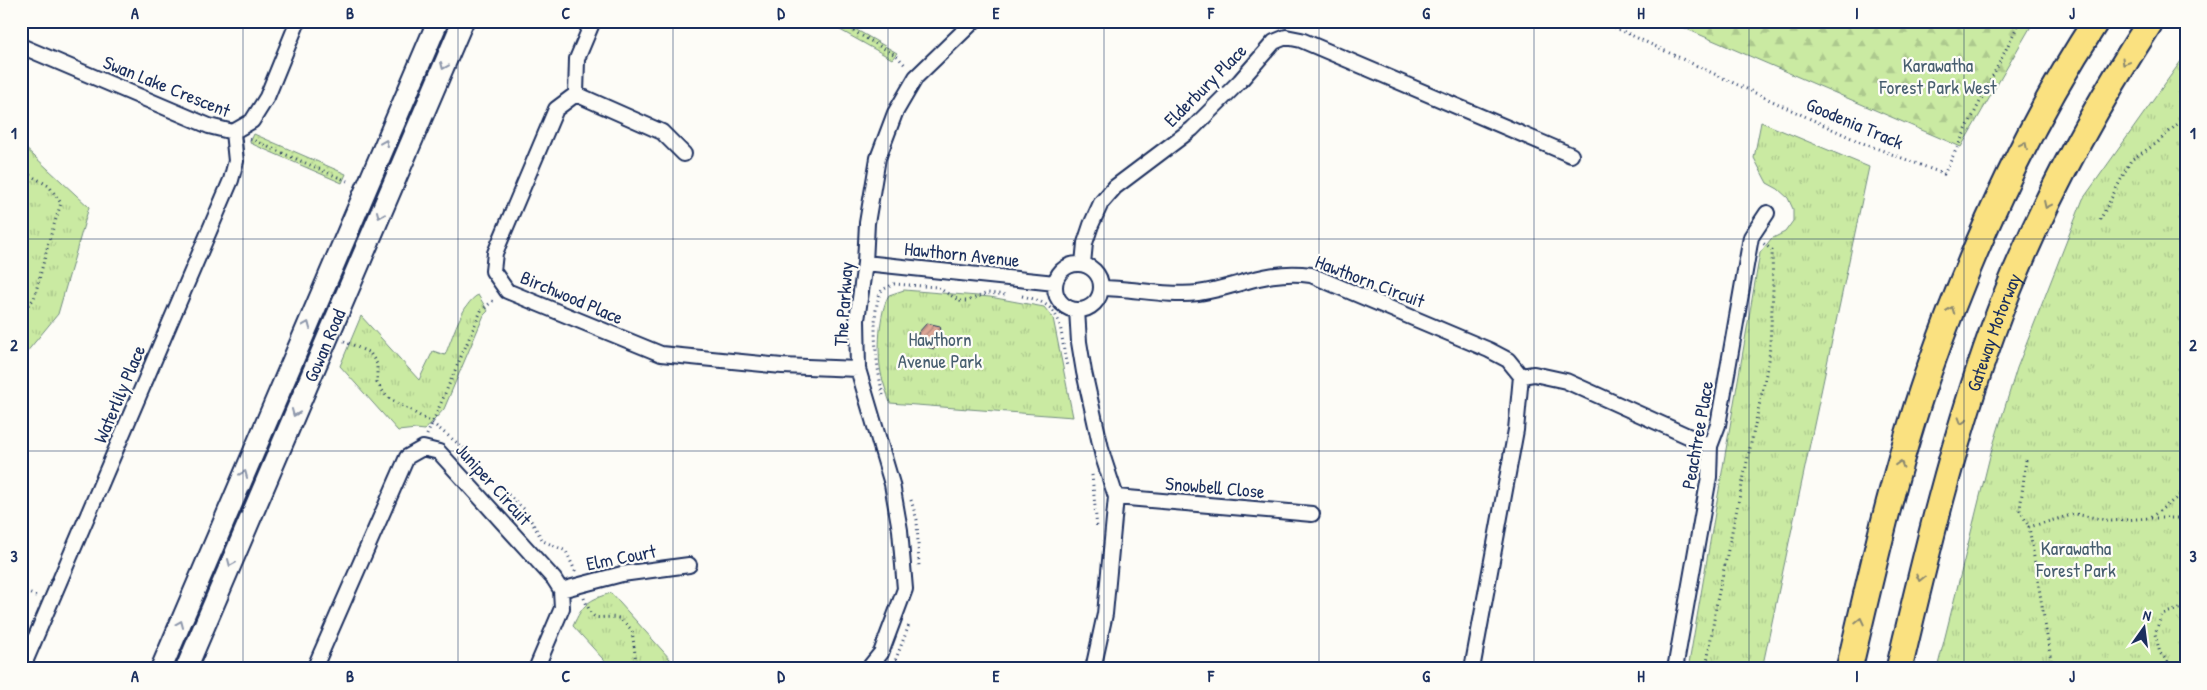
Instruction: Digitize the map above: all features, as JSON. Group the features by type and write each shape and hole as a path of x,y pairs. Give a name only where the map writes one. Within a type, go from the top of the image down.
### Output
{"highway":[{"path":"1849,669 1898,471 1927,377 1956,298 1991,214 2034,127 2075,52 2096,21"},
{"name":"Gateway Motorway","path":"1898,669 1945,478 1993,329 2026,248 2059,179 2096,109 2151,21"}],"main road":[{"name":"Gowan Road","path":"161,669 438,21"},
{"name":"Gowan Road","path":"186,669 463,21"}],"street":[{"name":"Swan Lake Crescent","path":"21,46 209,126 233,132 252,121 266,97 298,21"},
{"path":"593,21 577,59 576,94 662,132 684,154"},
{"name":"The Parkway","path":"868,669 881,653 905,589 900,530 892,484 858,369 857,320 865,263 867,224 878,158 895,113 916,77 974,21"},
{"name":"Elderbury Place","path":"1083,264 1085,243 1091,225 1101,203 1115,187 1192,129 1240,81 1274,42 1286,37 1301,40 1571,155"},
{"name":"Birchwood Place","path":"576,94 556,109 496,253 493,271 507,291 661,354 782,366 858,369"},
{"name":"Waterlily Place","path":"22,669 231,180 236,161 233,132"},
{"name":"Peachtree Place","path":"1675,669 1709,477 1710,446 1718,425 1751,237 1767,213"},
{"name":"Hawthorn Avenue","path":"865,263 1055,283"},
{"path":"1075,264 1083,264 1097,273 1102,288 1094,304 1077,310 1066,306 1060,301 1055,290 1055,283 1065,268 1075,264"},
{"name":"Hawthorn Circuit","path":"1102,288 1197,293 1272,275 1297,273 1311,275 1489,350 1508,360 1521,376"},
{"path":"1077,310 1079,342 1084,372 1103,457 1116,497 1105,614 1093,669"},
{"path":"1472,669 1516,430 1521,376 1534,374 1566,381 1710,446"},
{"path":"314,669 407,457 423,448"},
{"name":"Juniper Circuit","path":"423,448 439,452 554,579 560,590"},
{"name":"Snowbell Close","path":"1116,497 1312,514"},
{"name":"Elm Court","path":"560,590 622,574 689,564"},
{"path":"536,669 562,608 560,590"}],"path":[{"path":"836,21 897,56 916,77"},
{"name":"Goodenia Track","path":"1601,21 1860,142 1944,174 2020,21"},
{"path":"2100,220 2131,160 2157,144 2186,116"},
{"path":"233,132 347,181"},
{"path":"21,170 49,186 61,203 34,299 21,312"},
{"path":"1706,669 1717,600 1769,360 1773,292 1772,250 1751,237"},
{"path":"884,399 875,358 877,301 882,290 894,284 938,287 960,301 967,301 988,293 1024,296 1043,301 1052,308 1059,321 1068,372"},
{"path":"423,448 481,312 498,296 507,291"},
{"path":"2026,460 2020,510 2029,527 2052,667"},
{"path":"1091,469 1097,534"},
{"path":"909,491 917,520 919,573"},
{"path":"2150,518 2186,491"},
{"path":"2029,527 2075,514 2112,521 2186,518"},
{"path":"2175,668 2160,653 2155,634 2162,614 2186,607"},
{"path":"892,669 910,623"},
{"path":"2155,669 2183,668 2186,663"},
{"path":"2043,669 2052,667 2113,669"}],"green space":[{"path":"824,21 841,21 897,53 892,59"},
{"name":"Karawatha Forest Park West","path":"1668,21 2034,21 1961,147"},
{"name":"Karawatha Forest Park","path":"2186,54 2186,669 1937,669 1991,452 2017,368 2083,199"},
{"path":"1761,122 1869,167 1762,669 1688,669 1760,253 1771,239 1785,232 1793,221 1793,209 1788,198 1778,189 1767,183 1754,158"},
{"path":"254,134 346,174 342,183 250,143"},
{"path":"21,144 89,207 58,314 21,359"},
{"name":"Hawthorn Avenue Park","path":"904,290 990,297 1044,307 1053,318 1073,417 890,403 880,365 881,321 889,295"},
{"path":"478,295 488,311 484,315 444,409 425,430 398,431 340,366 361,316 419,380 433,351 445,355 462,313 472,299"},
{"path":"611,593 679,669 612,669 573,626 587,604"}],"building":[{"path":"927,323 940,326 943,340 934,349 921,345 918,333"}]}
